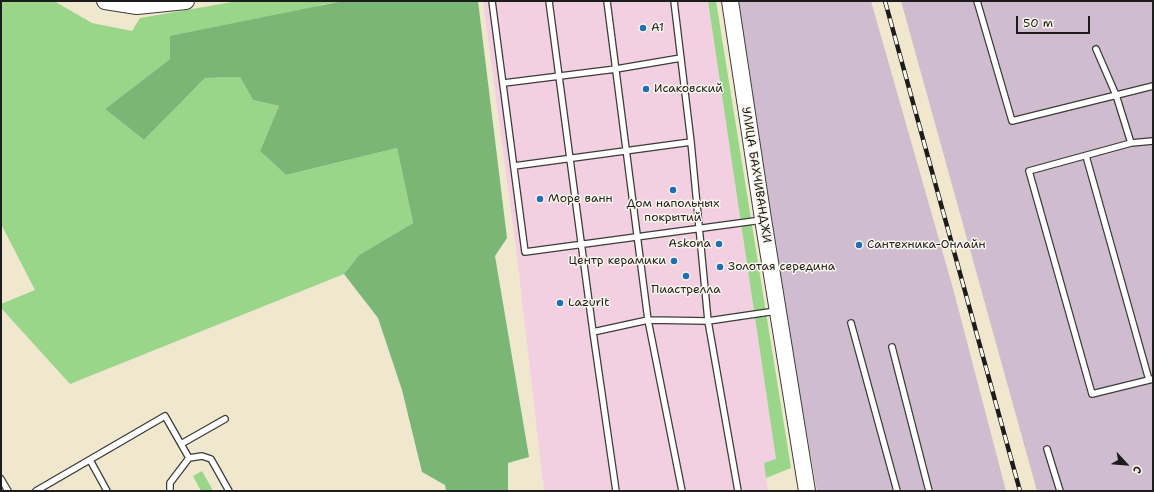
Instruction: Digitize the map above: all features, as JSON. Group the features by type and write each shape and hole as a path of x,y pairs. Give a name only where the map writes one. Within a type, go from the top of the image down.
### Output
{"main road":[{"path":"106,1 137,6 186,1"},
{"name":"УЛИЦА БАХЧИВАНДЖИ","path":"730,1 763,219 807,491"}],"lane":[{"path":"492,1 504,83 525,252 763,219"},
{"path":"549,1 582,244 592,332 616,491"},
{"path":"607,1 626,150 639,236 648,320 682,491"},
{"path":"674,1 691,142 708,321 738,491"},
{"path":"977,1 1012,121 1153,86"},
{"path":"1096,49 1116,95 1130,143"},
{"path":"504,83 616,69 681,58"},
{"path":"1086,156 1151,379 1092,394 1030,171 1130,143 1153,141"},
{"path":"514,166 691,142"},
{"path":"592,332 648,320 708,321 778,310"},
{"path":"851,323 896,491"},
{"path":"892,347 929,491"},
{"path":"36,491 165,416 189,458"},
{"path":"181,444 226,419"},
{"path":"1047,449 1060,491"},
{"path":"170,491 170,483 189,458 202,456 211,459 229,491"},
{"path":"90,460 107,491"},
{"path":"1,479 8,491"}],"shaded area":[{"path":"483,1 708,1 776,459 764,463 768,491 544,491 517,256"},
{"path":"734,1 871,1 954,292 1006,491 817,491 778,271"},
{"path":"901,1 1153,1 1153,491 1037,491"}],"green space":[{"path":"1,1 54,1 92,23 132,31 140,18 238,1 343,1 321,5 170,59 105,109 144,140 205,78 240,77 253,100 279,106 260,151 286,175 397,148 413,223 359,255 344,274 70,384 1,308 1,304 35,290 1,224"},
{"path":"343,1 478,1 507,238 495,256 529,457 508,463 508,491 446,491 445,485 422,472 402,390 378,318 344,274 359,255 413,223 397,148 286,175 260,151 279,106 253,100 240,77 205,78 144,140 105,109 170,59 170,36"},
{"path":"708,1 716,1 791,468 766,478 764,463 776,459"},
{"path":"202,471 213,491 201,491 193,476"}],"railway":[{"path":"885,1 1020,491"}],"place":[{"name":"A1","path":"643,28"},
{"name":"Исаковский","path":"646,89"},
{"name":"Дом напольных покрытий","path":"673,190"},
{"name":"Море ванн","path":"540,199"},
{"name":"Askona","path":"719,244"},
{"name":"Сантехника-Онлайн","path":"859,245"},
{"name":"Центр керамики","path":"674,261"},
{"name":"Золотая середина","path":"720,267"},
{"name":"Пиастрелла","path":"686,276"},
{"name":"Lazurit","path":"560,303"}]}
